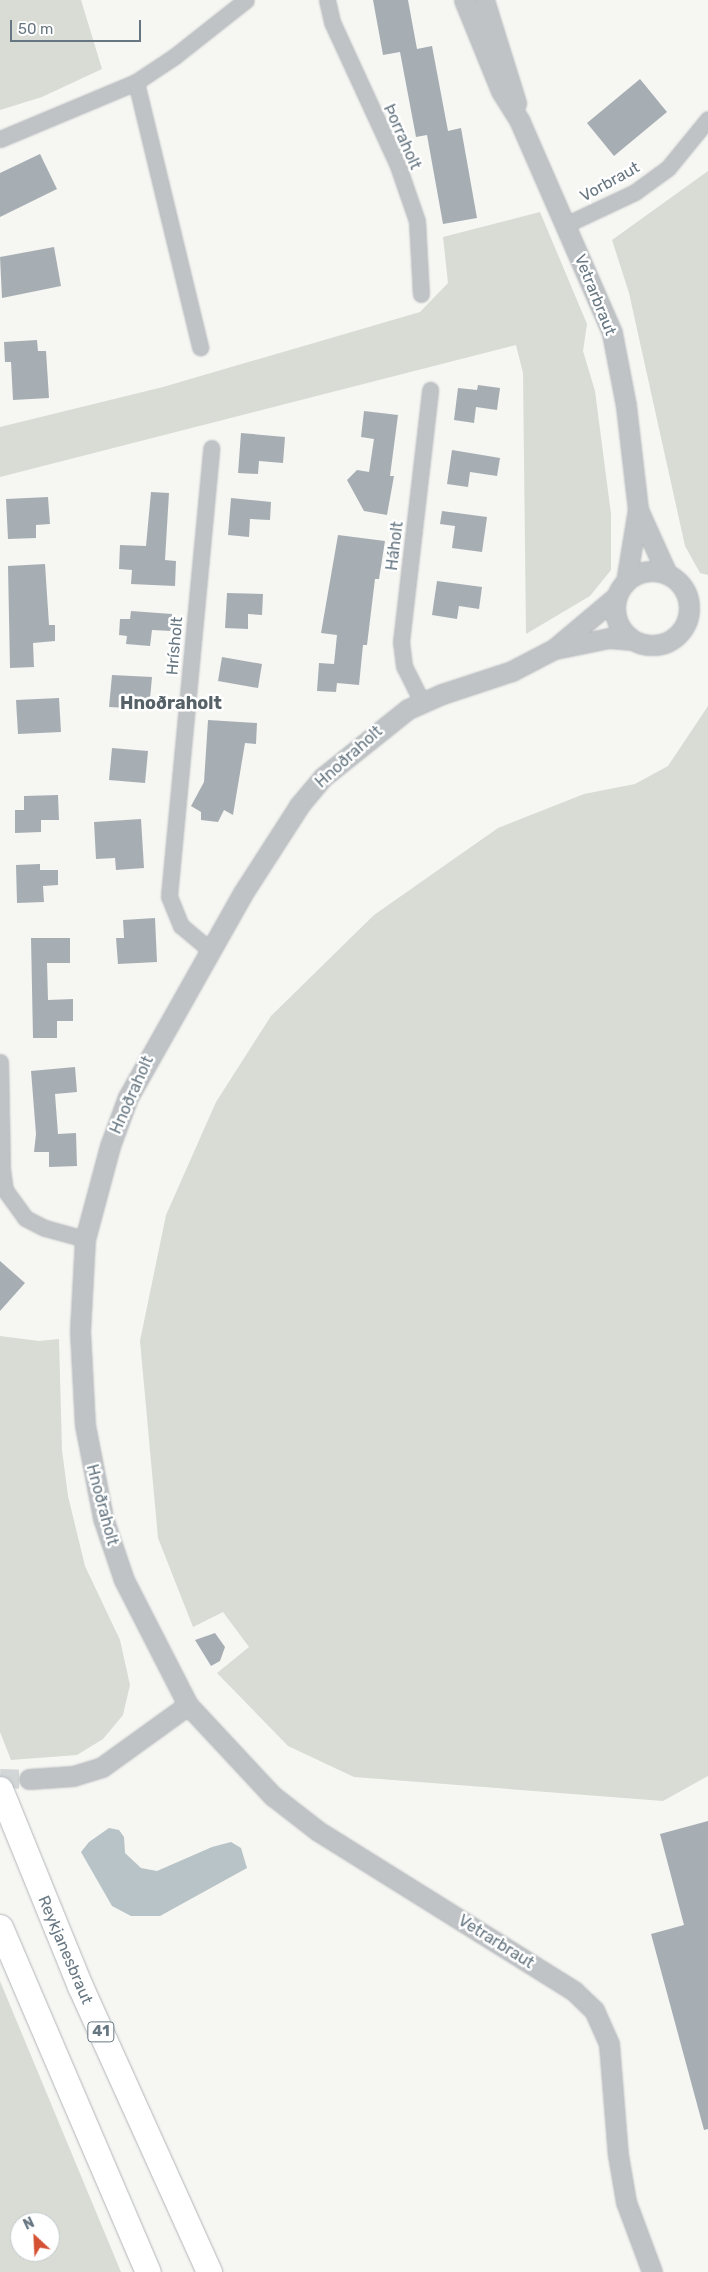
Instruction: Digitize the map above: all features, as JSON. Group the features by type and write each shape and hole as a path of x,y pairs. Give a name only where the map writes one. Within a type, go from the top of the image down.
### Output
{"highway":[{"name":"Reykjanesbraut","path":"0,1789 80,1986 209,2272"},
{"path":"0,1927 148,2272"}],"street":[{"path":"0,139 136,82 175,56 246,0"},
{"name":"Þorraholt","path":"327,0 332,22 397,163 417,221 421,294"},
{"name":"Vetrarbraut","path":"464,0 500,91 520,122 612,333 624,389 638,509 667,574 675,580 686,594 689,612 684,628 663,644 644,644 633,640 625,634 616,616 638,509"},
{"name":"Vetrarbraut","path":"484,0 513,88 520,122"},
{"path":"136,82 200,347"},
{"name":"Vorbraut","path":"565,225 635,192 668,168 708,119"},
{"name":"Háholt","path":"422,702 404,666 401,642 430,390"},
{"name":"Hrísholt","path":"210,950 181,926 169,896 212,448"},
{"path":"622,589 645,572 667,574"},
{"name":"Hnoðraholt","path":"188,1705 124,1580 94,1485 84,1425 80,1330 85,1238 110,1146 128,1097 272,843 323,777 384,725 422,702 512,671 554,649 622,589"},
{"name":"Hnoðraholt","path":"554,649 609,638 633,640"},
{"path":"0,1062 2,1169 5,1190 25,1218 45,1228 85,1238"},
{"path":"29,1779 73,1776 102,1766 188,1705"},
{"name":"Vetrarbraut","path":"188,1705 273,1796 318,1831 574,1991 594,2010 606,2032 610,2050 618,2156 626,2202 652,2272"}],"shaded area":[{"path":"0,0 81,0 102,69 42,97 0,110"},
{"path":"708,171 708,575 700,573 685,546 629,293 612,240"},
{"path":"540,212 587,324 583,351 595,391 611,514 611,570 590,596 526,634 523,373 516,345 0,477 0,427 163,387 420,312 448,283 443,237"},
{"path":"708,706 708,1776 663,1801 354,1777 288,1746 217,1673 249,1647 223,1612 193,1627 158,1538 140,1341 166,1215 216,1102 271,1016 374,915 498,828 584,794 635,784 668,766"},
{"path":"0,1336 39,1341 59,1339 62,1450 68,1496 85,1566 120,1640 130,1685 123,1715 103,1739 77,1755 11,1760 0,1732"},
{"path":"109,1828 119,1830 124,1837 125,1853 141,1868 157,1871 212,1847 231,1842 241,1848 247,1868 160,1916 131,1916 112,1906 81,1852 89,1842"},
{"path":"0,1981 121,2272 0,2272"}],"building":[{"path":"373,0 408,0 417,49 432,46 448,131 461,128 477,218 443,224 427,135 416,137 400,52 383,55"},
{"path":"640,79 667,112 614,156 587,123"},
{"path":"40,154 57,189 0,217 0,173"},
{"path":"54,247 61,286 2,298 0,257"},
{"path":"37,340 38,351 46,351 49,398 13,400 11,362 5,362 4,342"},
{"path":"478,385 500,388 497,410 476,407 474,423 454,420 458,388 477,390"},
{"path":"364,411 398,415 390,476 394,476 387,515 364,511 347,480 357,470 369,472 374,439 361,437"},
{"path":"241,433 285,437 283,463 259,461 258,474 238,473"},
{"path":"452,450 500,458 497,476 470,472 468,487 447,484"},
{"path":"151,492 169,493 165,560 176,561 175,586 131,584 132,570 119,569 120,545 146,546"},
{"path":"48,497 50,524 36,525 36,538 8,539 6,499"},
{"path":"231,498 271,502 270,520 250,519 249,537 228,535"},
{"path":"442,511 487,517 482,552 452,548 455,526 440,524"},
{"path":"338,535 385,541 379,579 375,579 367,645 363,645 359,685 337,683 336,692 317,691 319,663 334,664 337,635 321,633"},
{"path":"45,564 49,625 55,625 55,641 33,643 34,667 10,668 8,566"},
{"path":"437,581 482,587 479,609 459,606 457,619 432,615"},
{"path":"227,593 263,594 262,615 248,614 248,629 225,628"},
{"path":"131,611 172,614 171,631 152,630 150,646 126,644 127,636 119,635 120,619 130,619"},
{"path":"222,657 262,664 258,688 218,681"},
{"path":"112,675 152,677 149,709 109,707"},
{"path":"59,698 61,732 18,734 16,700"},
{"path":"208,720 257,723 256,744 245,743 233,815 224,810 218,822 201,820 201,812 191,806 204,782"},
{"path":"112,748 148,751 145,783 109,780"},
{"path":"58,795 59,820 41,820 41,832 15,833 15,810 24,810 24,796"},
{"path":"141,819 144,868 116,870 115,858 96,859 94,822"},
{"path":"40,864 40,870 58,870 58,885 43,886 44,902 17,903 16,865"},
{"path":"155,918 157,962 118,964 116,938 124,938 123,920"},
{"path":"31,938 70,938 70,963 47,963 48,1000 73,999 73,1021 57,1021 57,1038 33,1038"},
{"path":"75,1067 77,1092 55,1094 58,1134 76,1133 77,1166 49,1167 49,1152 34,1152 36,1134 31,1071"},
{"path":"0,1261 25,1283 0,1311"},
{"path":"215,1633 225,1647 220,1661 211,1666 195,1640"},
{"path":"708,1821 708,2129 704,2130 651,1934 684,1925 660,1834"}],"tunnel":[{"path":"0,1778 29,1779"}],"district":[{"name":"Hnoðraholt","path":"171,703"}]}
